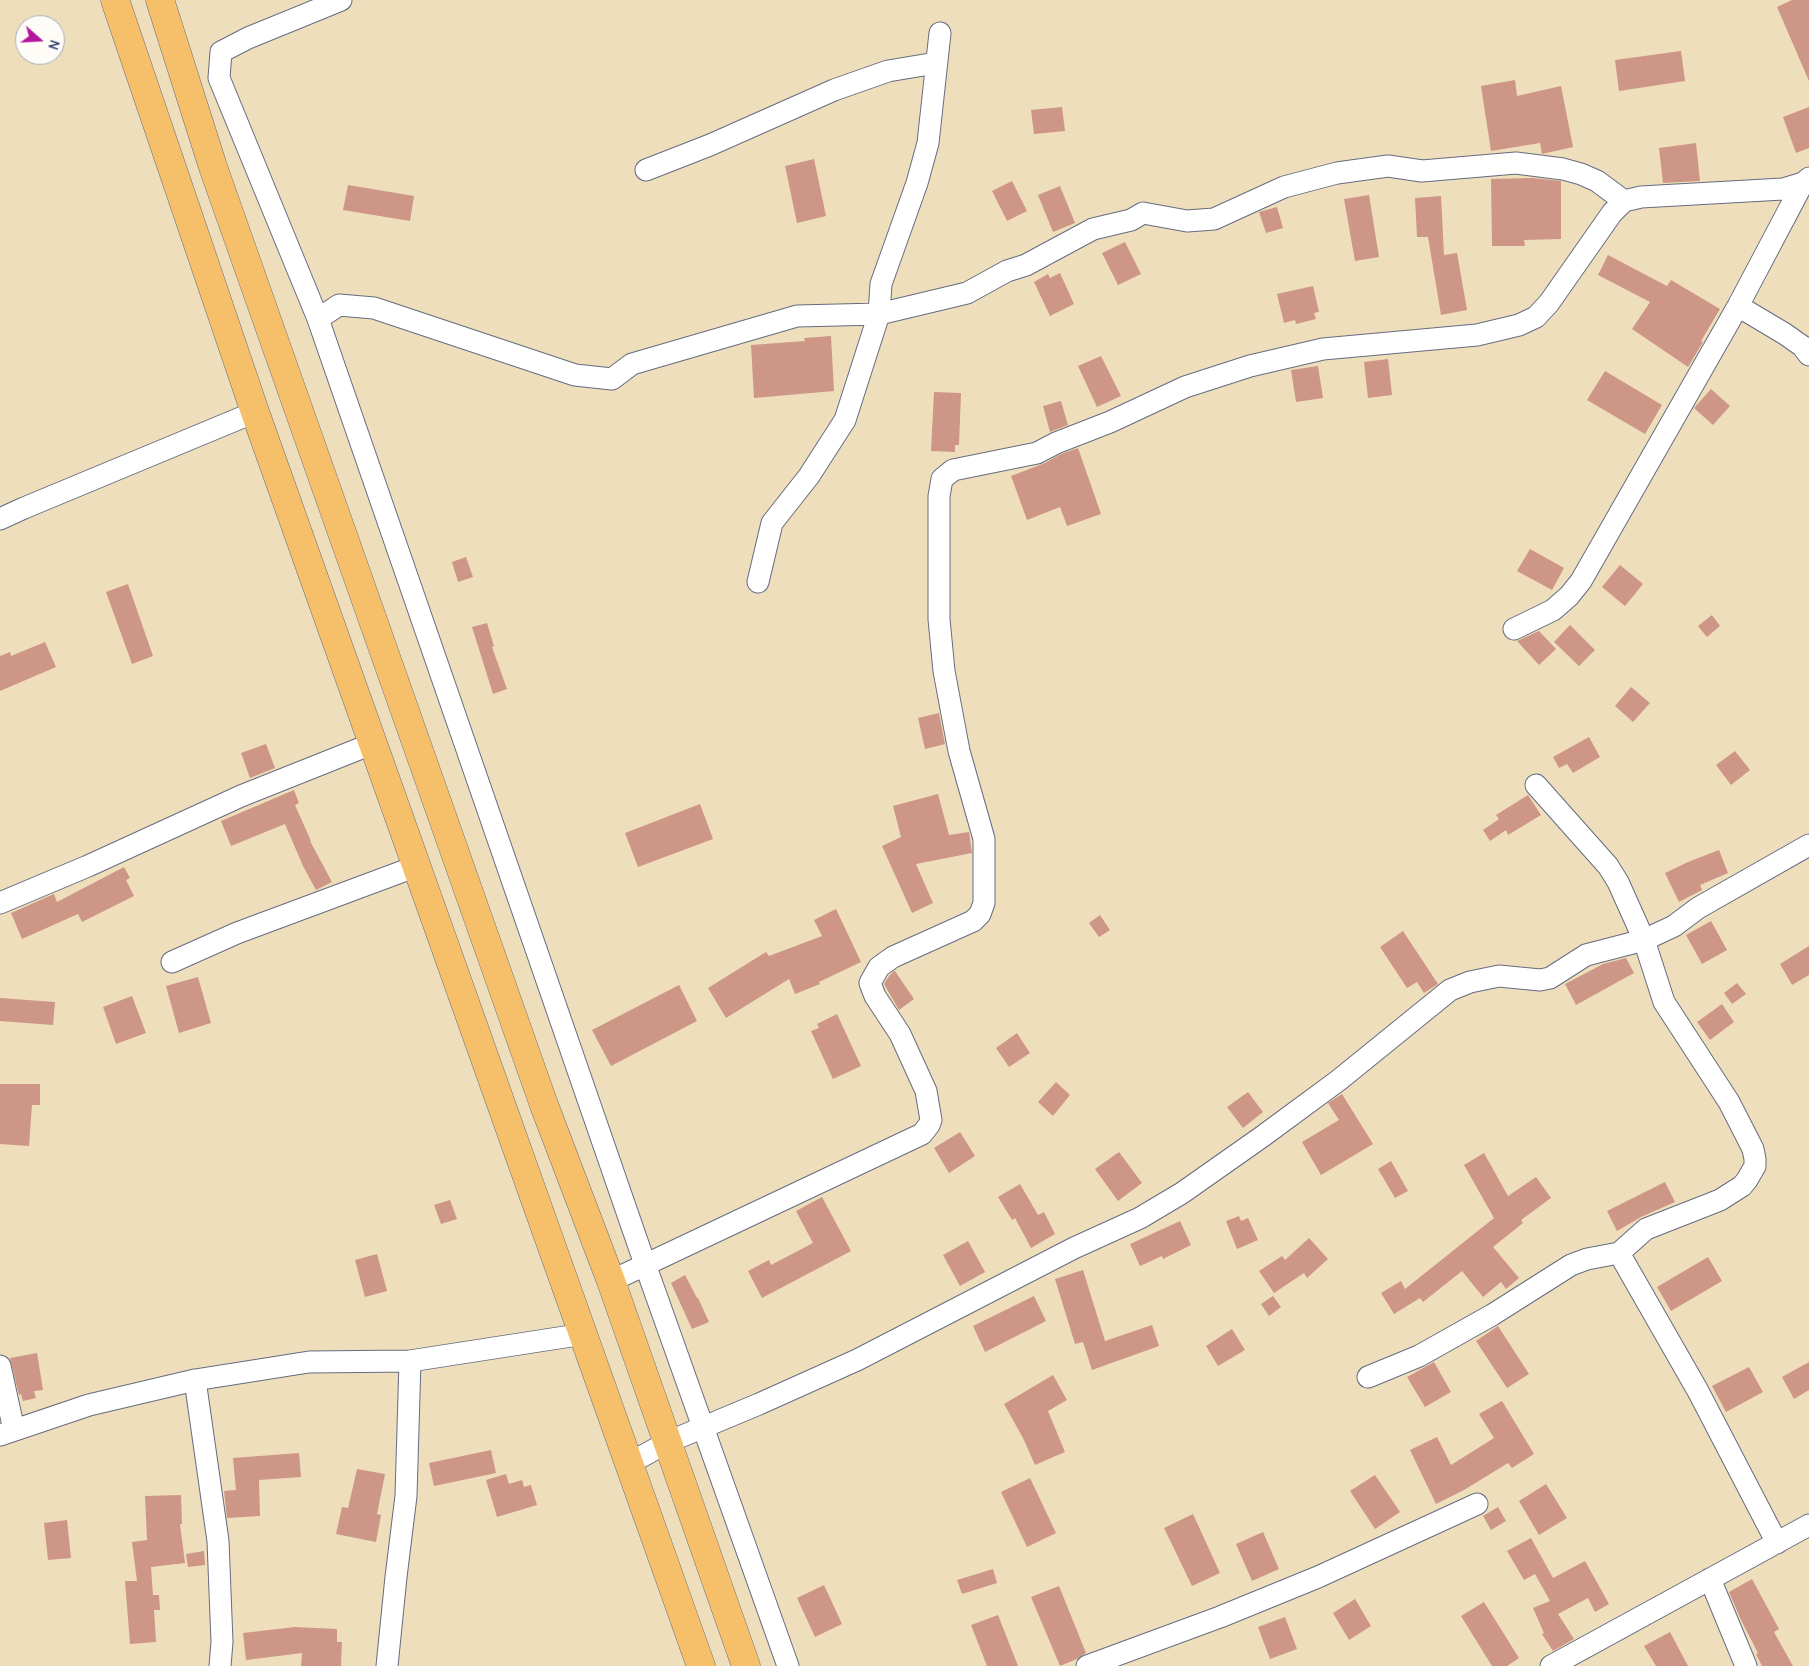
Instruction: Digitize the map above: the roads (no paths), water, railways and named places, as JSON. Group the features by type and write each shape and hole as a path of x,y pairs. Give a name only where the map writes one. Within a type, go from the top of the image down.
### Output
{"highway":[{"path":"115,0 255,412 701,1666"},
{"path":"160,0 213,167 541,1095 611,1281 746,1666"}],"street":[{"path":"341,0 248,38 221,52 219,78 318,319 645,1264 788,1666"},
{"path":"758,582 772,523 809,476 846,420 879,314 880,284 917,184 928,143 940,33"},
{"path":"646,170 710,145 834,90 888,71 936,63"},
{"path":"318,319 339,304 374,308 575,374 612,380 632,364 797,316 879,314 967,293 1007,271 1026,265 1093,229 1131,220 1143,213 1187,221 1214,219 1284,187 1337,173 1388,166 1422,171 1516,163 1563,169 1581,174 1597,181 1624,201"},
{"path":"611,1281 922,1134 930,1125 931,1120 926,1091 900,1034 875,996 870,983 879,967 893,957 973,921 980,914 984,903 984,840 959,751 944,671 939,619 939,496 942,479 952,470 1037,453 1185,387 1250,366 1323,349 1477,335 1519,325 1530,321 1549,303 1612,213 1624,201 1640,197 1783,189 1806,180"},
{"path":"1514,629 1553,610 1569,596 1581,581 1738,306 1806,180"},
{"path":"1738,306 1785,334 1802,346 1809,355"},
{"path":"0,519 255,412"},
{"path":"0,903 88,866 240,796 374,743"},
{"path":"1368,1377 1419,1356 1492,1315 1571,1266 1593,1258 1618,1253 1646,1229 1720,1200 1742,1186 1752,1173 1755,1159 1753,1149 1729,1102 1664,1002 1644,940 1618,882 1608,866 1536,785"},
{"path":"630,1463 668,1442 857,1360 1066,1252 1140,1218 1182,1193 1339,1080 1450,990 1470,982 1499,976 1540,980 1550,978 1586,955 1644,940 1674,926 1698,908 1809,844"},
{"path":"172,962 237,933 417,866"},
{"path":"1618,1253 1698,1391 1777,1543"},
{"path":"0,1366 7,1432 89,1405 195,1380 309,1362 410,1361 584,1334"},
{"path":"388,1666 396,1576 406,1496 410,1361"},
{"path":"195,1380 218,1541 222,1642 220,1666"},
{"path":"1087,1666 1220,1617 1318,1577 1477,1504"},
{"path":"1551,1666 1809,1525"},
{"path":"1710,1579 1746,1666"}]}
